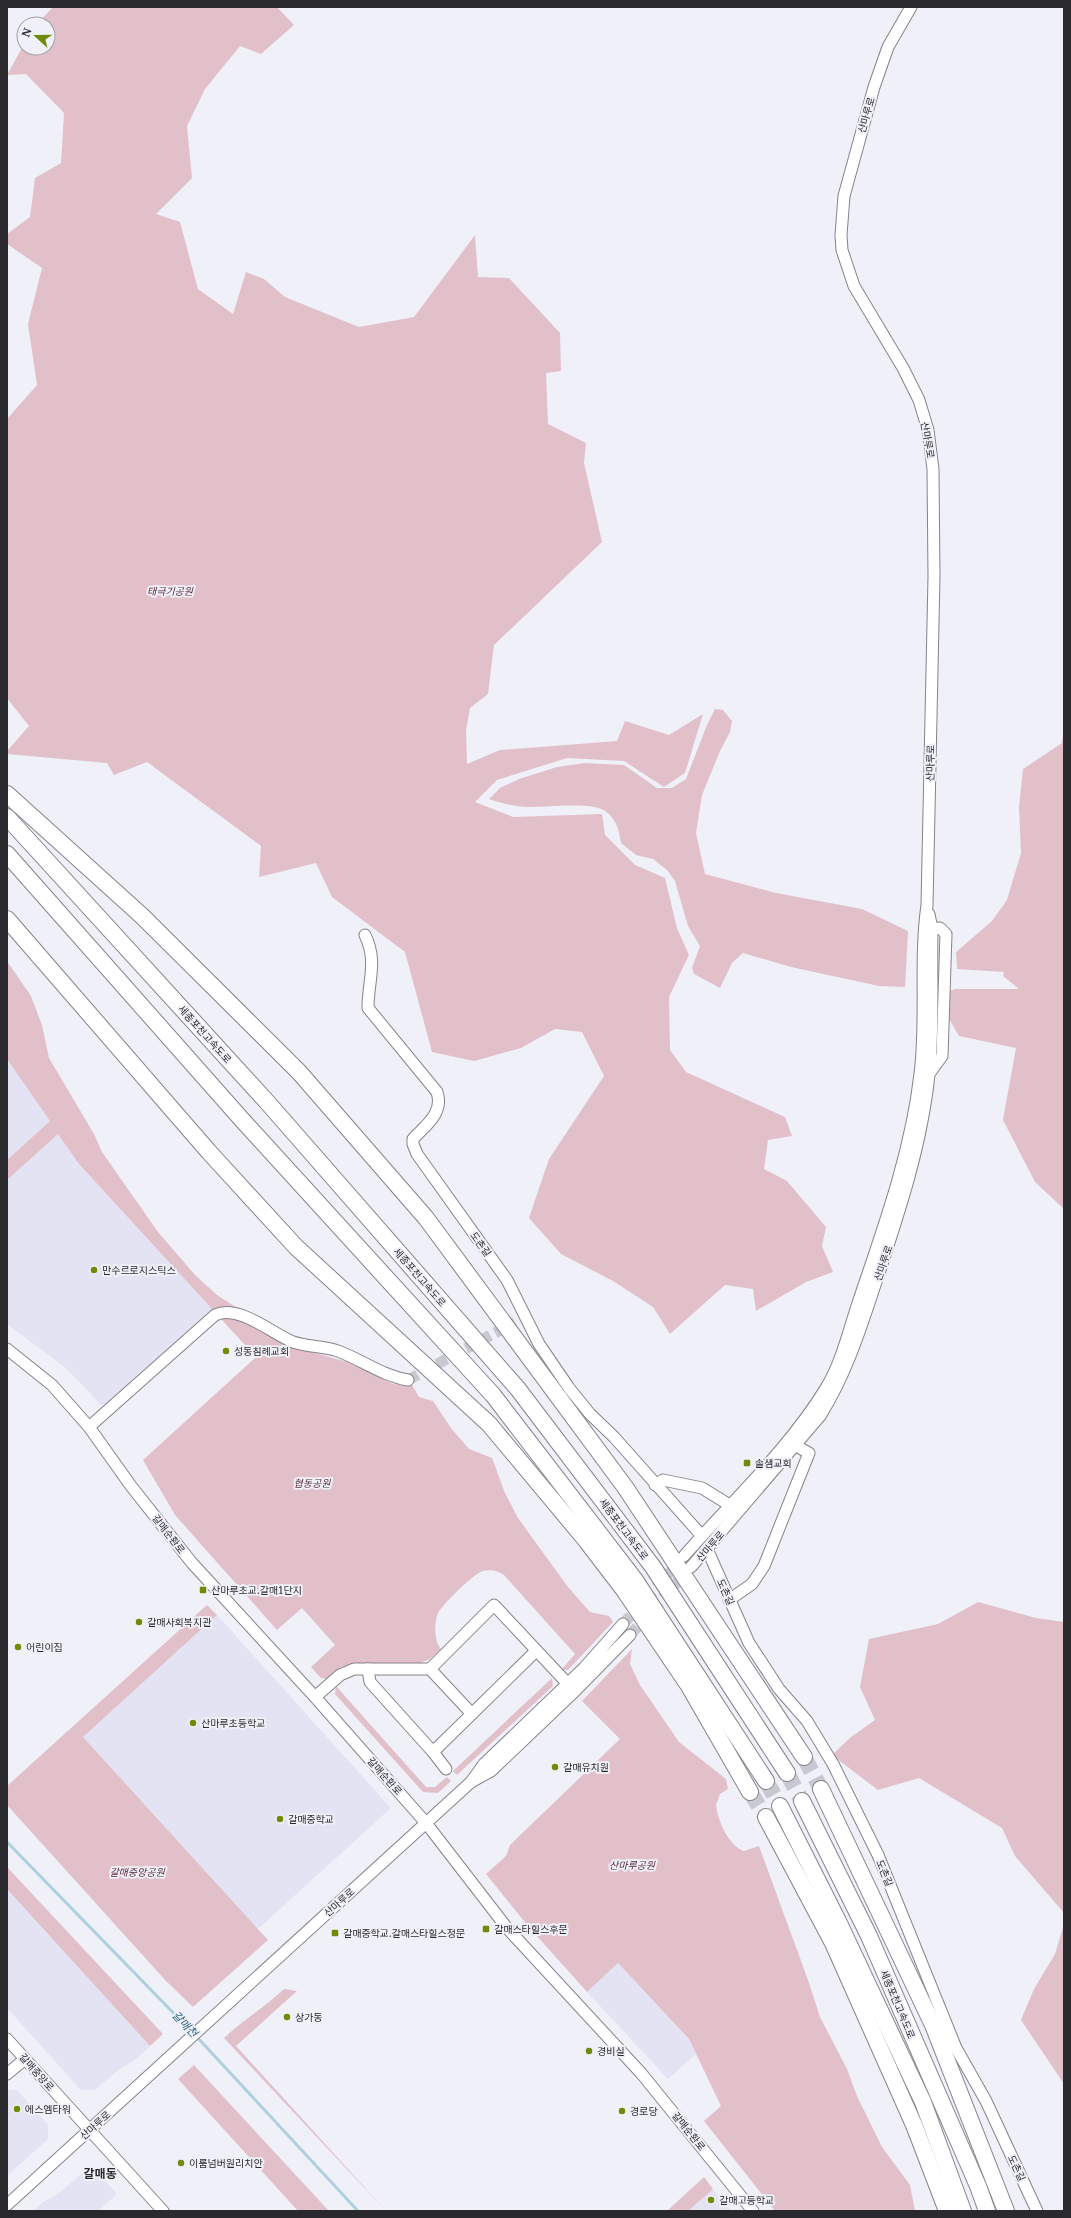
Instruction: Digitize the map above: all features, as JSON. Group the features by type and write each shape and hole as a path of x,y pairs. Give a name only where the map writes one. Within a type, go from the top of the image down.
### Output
{"highway":[{"path":"7,794 142,916 299,1072 426,1218 625,1487 804,1758"},
{"name":"세종포천고속도로","path":"7,817 268,1103 518,1389 653,1567 788,1773"},
{"path":"7,854 244,1122 493,1395 635,1580 766,1781"},
{"path":"7,919 209,1152 296,1247 489,1424 585,1539 624,1590 688,1686 750,1792"},
{"path":"821,1789 933,2025 1006,2211"},
{"name":"세종포천고속도로","path":"802,1801 869,1936 978,2186 987,2211"},
{"name":"세종포천고속도로","path":"780,1806 838,1921 923,2102 963,2211"},
{"path":"766,1817 833,1943 914,2125 947,2211"}],"street":[{"name":"산마루로","path":"691,1567 707,1549 735,1508 791,1443 820,1416 836,1390 850,1360 898,1218 921,1126 929,1074 927,905 934,577 932,462 928,430 919,400 904,368 854,286 842,250 840,235 844,196 874,87 888,47 910,7"},
{"name":"산마루로","path":"791,1443 827,1386 840,1356 891,1208 916,1106 920,1071 928,929"},
{"name":"도촌길","path":"365,935 372,949 373,965 368,990 368,1008 437,1092 440,1100 438,1111 413,1139 412,1144 417,1154 507,1280 520,1318 569,1388 590,1414 614,1437 655,1485 702,1536"},
{"path":"89,1427 215,1315 223,1311 239,1314 292,1341 336,1350 356,1358 394,1378 408,1380"},
{"name":"갈매순환로","path":"7,1349 52,1385 89,1427 131,1486 192,1563 315,1697 426,1823 508,1928 641,2073 753,2211"},
{"path":"729,1600 752,1584 764,1566 773,1544 808,1453 791,1443"},
{"path":"655,1485 663,1480 702,1488 735,1508"},
{"name":"산마루로","path":"684,1556 702,1536 735,1508"},
{"name":"도촌길","path":"707,1549 749,1643 779,1689 807,1721 833,1764 878,1855 956,2048 986,2100 1037,2211"},
{"path":"315,1697 346,1671 368,1669 430,1669 494,1605 568,1684"},
{"name":"산마루로","path":"7,2205 471,1782 484,1764 584,1668 623,1624"},
{"name":"산마루로","path":"471,1782 491,1771 576,1690 630,1634"},
{"path":"433,1752 536,1651"},
{"path":"368,1669 370,1682 433,1752 446,1769"},
{"path":"430,1669 472,1714"},
{"name":"갈매중앙로","path":"7,2039 163,2211"},
{"path":"7,2074 24,2058"}],"shaded area":[{"path":"7,1059 50,1121 7,1160"},
{"path":"58,1133 79,1164 213,1310 108,1405 101,1405 66,1368 7,1324 7,1180"},
{"path":"217,1615 391,1808 258,1929 83,1737"},
{"path":"7,1889 150,2046 136,2059 117,2071 95,2090 81,2090 7,2008"},
{"path":"618,1963 689,2039 696,2054 668,2079 587,1992"},
{"name":"에스엠타워","path":"7,2090 17,2090 48,2125 48,2139 7,2176"},
{"path":"83,2172 97,2172 117,2194 98,2211 33,2211 43,2202 62,2191"},
{"name":"갈매고등학교","path":"713,2189 731,2211 688,2211"}],"green space":[{"name":"태극기공원","path":"53,7 277,7 294,25 261,54 240,46 205,89 187,126 192,178 156,214 180,222 198,289 233,314 246,272 264,279 285,297 359,327 414,317 475,235 478,277 509,278 560,333 561,371 546,373 548,424 586,443 584,463 602,542 494,645 488,694 470,708 466,731 467,764 500,750 617,741 625,721 669,735 703,714 685,773 664,787 624,761 567,758 497,780 475,802 513,817 602,814 605,835 635,865 665,878 677,928 689,955 669,997 670,1050 686,1072 785,1117 792,1136 768,1140 764,1169 787,1181 826,1227 822,1246 833,1272 806,1282 756,1311 753,1289 725,1285 670,1334 653,1307 613,1281 561,1254 529,1218 549,1159 604,1076 582,1032 555,1029 521,1048 474,1061 432,1052 405,952 332,897 316,863 259,877 261,846 147,762 114,775 107,763 7,754 7,751 29,726 7,698 7,419 37,385 28,324 42,268 7,244 7,234 30,217 35,178 61,163 64,113 26,74 7,75 17,56 56,56 56,16 45,16"},
{"path":"715,709 723,710 732,721 730,732 720,751 702,795 696,833 705,874 776,893 862,909 908,931 905,987 879,986 791,967 743,953 732,963 720,988 694,974 692,968 700,946 688,926 675,881 667,870 653,859 636,855 621,843 615,821 609,814 599,808 580,806 532,807 505,804 489,799 500,788 519,779 557,767 585,763 624,765 657,788 672,788 686,779 707,725"},
{"path":"1064,726 1064,1209 1035,1182 1003,1120 1016,1048 959,1036 948,1017 950,991 955,989 1019,989 1003,976 1004,972 957,969 956,952 992,921 1007,900 1021,853 1019,807 1023,769 1062,743"},
{"path":"7,961 31,996 42,1025 49,1058 94,1134 102,1152 158,1232 196,1276 217,1295 242,1311 227,1306 213,1310 79,1164 58,1134 7,1180 7,1160 50,1121 7,1059"},
{"name":"협동공원","path":"224,1317 235,1318 293,1347 348,1362 393,1384 412,1385 419,1397 433,1401 451,1428 469,1449 492,1458 505,1493 518,1518 568,1587 590,1612 609,1616 613,1622 568,1670 561,1670 575,1654 504,1575 499,1572 486,1570 478,1573 466,1583 438,1613 435,1632 437,1642 441,1649 430,1659 420,1663 352,1664 341,1667 328,1679 321,1678 311,1667 335,1645 302,1608 277,1630 175,1515 143,1460 256,1357 221,1319"},
{"path":"978,1602 1036,1618 1064,1622 1064,1913 1015,1856 1002,1828 919,1778 878,1790 832,1755 851,1737 875,1720 860,1687 869,1639 938,1624"},
{"name":"갈매중앙공원","path":"207,1605 217,1615 83,1737 268,1940 193,2007 166,1981 7,1805 7,1786"},
{"name":"산마루공원","path":"632,1649 630,1664 640,1685 679,1742 726,1779 728,1789 720,1794 716,1805 719,1818 725,1832 733,1844 744,1851 759,1846 820,2017 847,2069 857,2096 882,2147 910,2185 915,2211 775,2211 704,2121 721,2106 689,2039 618,1963 587,1992 528,1926 486,1874 506,1856 510,1845 620,1739 582,1701"},
{"path":"552,1678 553,1686 457,1775 453,1771"},
{"path":"336,1686 426,1787 435,1787 447,1777 451,1781 438,1793 423,1792 335,1694"},
{"path":"7,1867 163,2034 150,2046 7,1889"},
{"path":"1064,1924 1064,2084 1021,2020 1034,1989 1055,1954"},
{"path":"284,1989 297,1991 236,2046 386,2211 224,2038"},
{"path":"194,2065 329,2211 298,2211 178,2079"},
{"path":"704,2177 713,2189 688,2211 667,2211"}],"waterway":[{"name":"갈매천","path":"7,1842 192,2032"},
{"name":"갈매천","path":"196,2036 358,2211"}],"tunnel":[{"path":"408,1380 515,1322"},
{"path":"623,1624 681,1560"},
{"path":"630,1635 687,1571"},
{"path":"804,1757 821,1789"},
{"path":"787,1773 802,1801"},
{"path":"766,1781 780,1806"},
{"path":"750,1792 766,1817"}],"place":[{"name":"만수르로지스틱스","path":"94,1270"},
{"name":"성동침례교회","path":"226,1351"},
{"name":"솔샘교회","path":"747,1463"},
{"name":"산마루초교.갈매1단지","path":"203,1590"},
{"name":"갈매사회복지관","path":"139,1622"},
{"name":"어린이집","path":"18,1647"},
{"name":"산마루초등학교","path":"193,1723"},
{"name":"갈매유치원","path":"555,1767"},
{"name":"갈매중학교","path":"280,1819"},
{"name":"갈매스타힐스후문","path":"486,1929"},
{"name":"갈매중학교.갈매스타힐스정문","path":"335,1933"},
{"name":"상가동","path":"287,2017"},
{"name":"경비실","path":"589,2051"},
{"name":"에스엠타워","path":"17,2109"},
{"name":"경로당","path":"622,2111"},
{"name":"이룸넘버원리치안","path":"181,2163"},
{"name":"갈매고등학교","path":"711,2200"}],"district":[{"name":"갈매동","path":"100,2174"}]}
